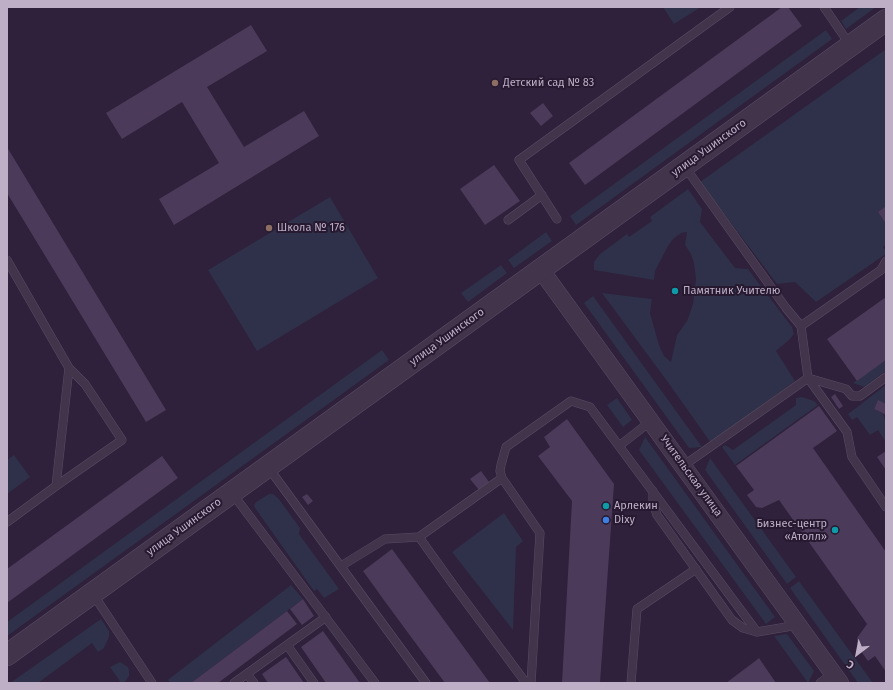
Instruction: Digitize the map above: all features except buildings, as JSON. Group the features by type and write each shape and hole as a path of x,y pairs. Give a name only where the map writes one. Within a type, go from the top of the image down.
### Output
{"street":[{"name":"улица Ушинского","path":"7,655 886,20"},
{"name":"Учительская улица","path":"541,270 798,625 831,680"}],"lane":[{"path":"824,7 850,46"},
{"path":"557,219 519,160 727,8"},
{"path":"684,166 801,326 808,378 847,432 852,457 886,507"},
{"path":"508,220 542,195"},
{"path":"7,260 69,368 85,384 122,440 7,522"},
{"path":"801,326 881,270 886,261"},
{"path":"56,486 69,368"},
{"path":"808,378 846,389 852,396 860,396 886,377"},
{"path":"683,466 808,378"},
{"path":"530,683 540,533 502,478 500,471 506,447 571,401 590,407 653,491 732,620 743,628 757,632 798,625"},
{"path":"619,446 651,421"},
{"path":"268,467 426,683"},
{"path":"341,566 385,539 419,537 502,478"},
{"path":"653,491 653,503 657,516 757,632"},
{"path":"232,492 375,683"},
{"path":"419,537 526,683"},
{"path":"630,683 637,609 700,566"},
{"path":"92,593 152,683"},
{"path":"234,683 326,618"},
{"path":"287,645 314,683"},
{"path":"248,674 254,683"}],"shaded area":[{"path":"663,7 701,7 674,24"},
{"path":"860,7 876,7 846,29 841,21"},
{"path":"826,30 832,39 576,225 570,216"},
{"path":"886,49 886,206 878,212 886,224 886,244 883,247 886,254 816,302 795,282 777,284 700,182"},
{"path":"688,189 702,209 700,222 735,268 748,269 792,327 794,334 776,351 795,381 711,443 602,293 652,299 650,313 659,345 664,356 671,362 677,335 687,321 693,304 696,279 694,263 691,254 685,245 687,232 681,233 673,239 668,246 655,271 654,280 594,270 594,262 600,254 627,234 629,237 652,221 650,217"},
{"path":"330,197 378,278 257,351 208,270"},
{"path":"546,232 552,241 514,268 508,260"},
{"path":"501,265 507,273 468,302 461,293"},
{"path":"593,296 702,447 689,448 584,303"},
{"path":"382,350 389,360 7,636 7,622"},
{"path":"886,360 886,371 864,387 853,383"},
{"path":"886,385 885,404 878,401 874,409 883,414 886,422 886,442 878,430 870,435 857,417 852,420 848,414"},
{"path":"802,397 814,401 818,405 735,465 722,447 725,445 733,450 796,405 796,398"},
{"path":"617,398 632,420 623,427 607,405"},
{"path":"645,437 775,617 766,624 639,450"},
{"path":"14,455 30,477 7,494 7,460"},
{"path":"710,458 796,577 787,584 705,470"},
{"path":"269,494 273,494 278,498 300,528 299,534 339,589 324,598 317,589 314,591 255,508 254,505 256,502"},
{"path":"504,513 523,541 516,547 513,630 452,552"},
{"path":"799,581 873,683 858,683 790,588"},
{"path":"291,585 303,599 191,683 170,683 168,680 169,679"},
{"path":"101,619 109,631 109,637 104,648 98,652 92,643 38,683 10,683"},
{"path":"787,634 814,671 808,683 774,636"},
{"path":"120,662 128,667 129,671 129,676 124,683 121,683 110,667"}],"place":[{"name":"Детский сад № 83","path":"495,83"},
{"name":"Школа № 176","path":"269,228"},
{"name":"Памятник Учителю","path":"675,291"},
{"name":"Арлекин","path":"606,506"},
{"name":"Dixy","path":"606,520"},
{"name":"Бизнес-центр «Атолл»","path":"835,530"}]}
